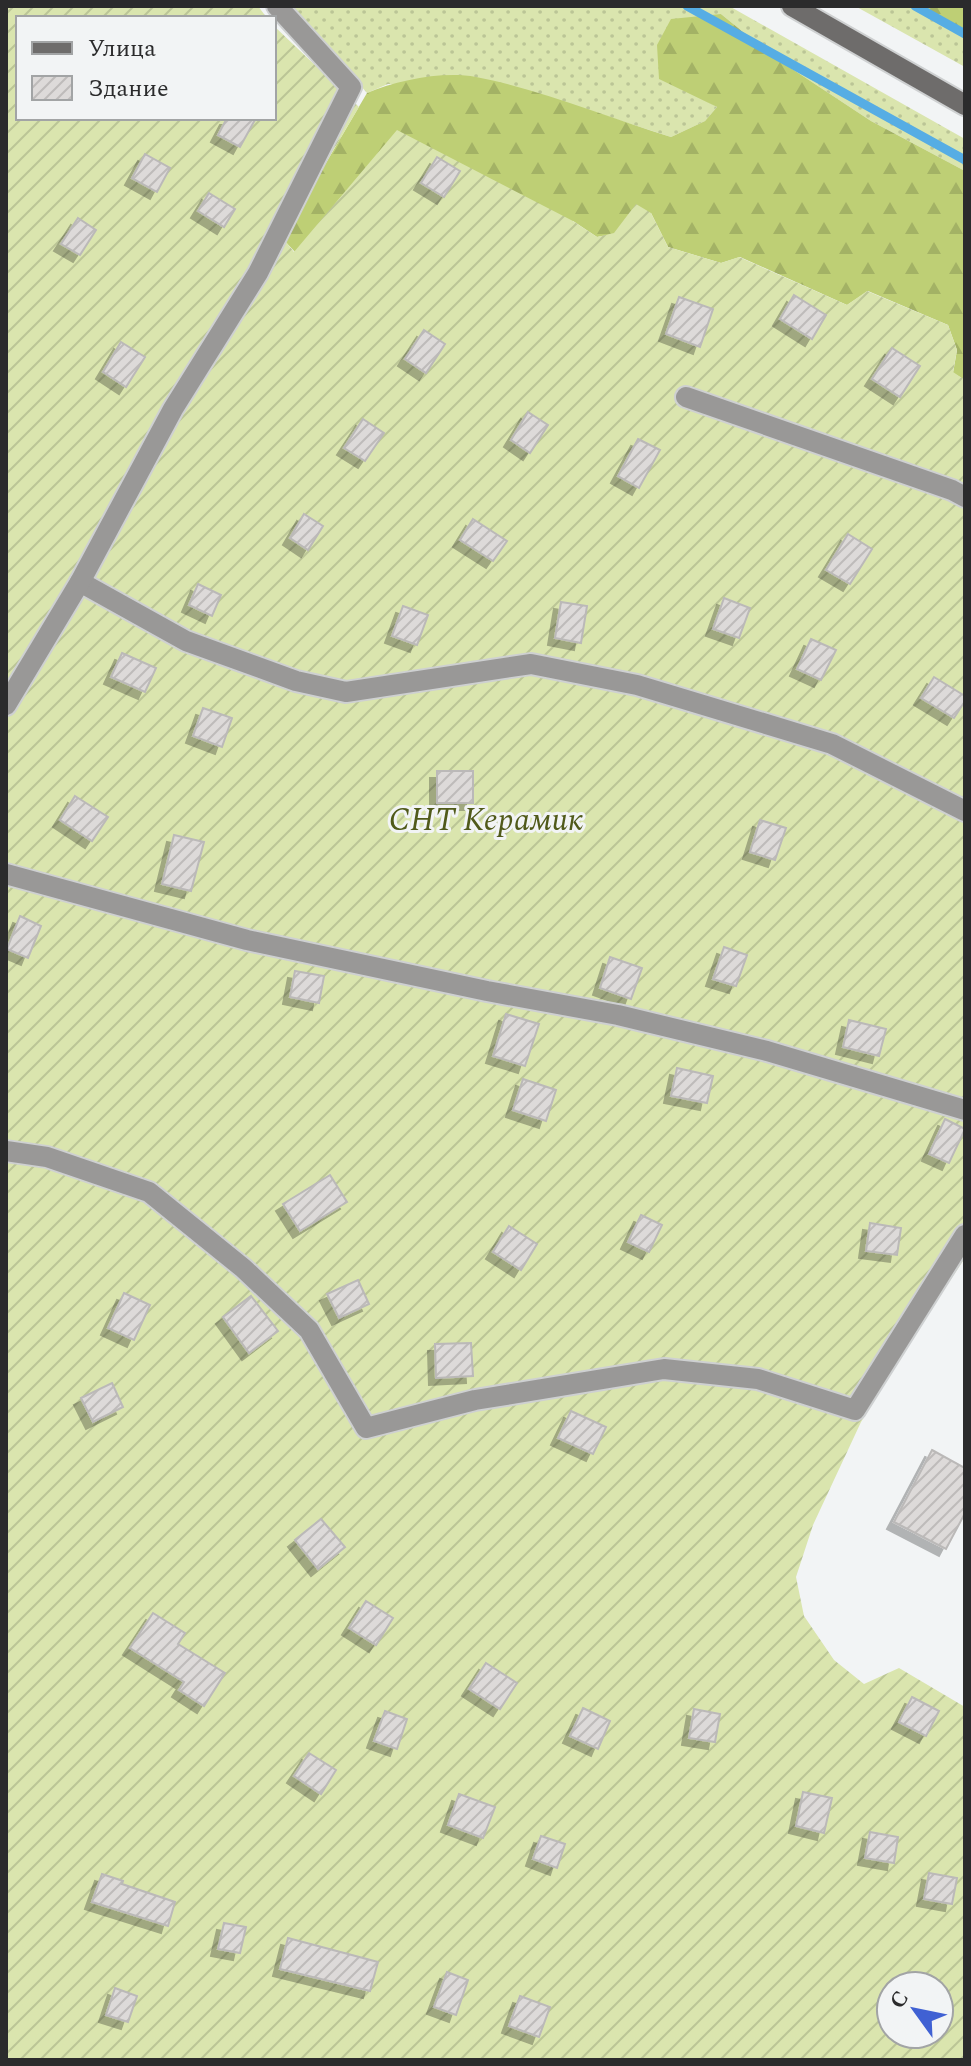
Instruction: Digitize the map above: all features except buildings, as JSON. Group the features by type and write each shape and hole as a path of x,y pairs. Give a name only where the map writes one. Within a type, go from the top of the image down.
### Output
{"main road":[{"path":"792,6 965,105"}],"street":[{"path":"6,705 80,582 173,409 258,273 351,87 277,6"},
{"path":"686,397 965,497"},
{"path":"80,582 186,641 296,681 346,692 531,664 637,685 832,744 965,811"},
{"path":"6,874 247,940 678,1029 781,1055 965,1110"},
{"path":"6,1151 47,1157 149,1192 243,1268 309,1330 366,1428 475,1400 664,1369 758,1379 855,1410 965,1235"}],"green space":[{"name":"СНТ Керамик","path":"6,6 258,6 266,16 16,16 16,120 276,120 276,28 359,107 282,237 294,252 397,130 573,221 597,237 614,233 636,204 651,213 668,247 721,263 739,257 847,305 867,291 948,325 957,350 953,372 965,380 965,1258 861,1422 813,1525 796,1577 804,1616 834,1660 864,1684 899,1668 965,1707 965,2060 6,2060"},
{"path":"291,6 729,6 965,139 965,171 871,121 774,57 721,14 691,93 717,107 705,121 671,137 529,91 388,84 367,93"},
{"path":"855,6 965,6 965,67"},
{"path":"910,6 965,6 965,37"},
{"path":"721,14 774,57 871,121 965,171 965,380 953,373 957,350 948,325 868,291 847,305 740,257 721,263 668,247 651,213 614,234 597,237 573,221 295,252 282,238 367,93 421,78 463,75 549,96 671,137 705,121 717,107 659,79 657,45 671,19"}],"waterway":[{"path":"687,6 965,160"},
{"path":"915,6 965,34"}]}
